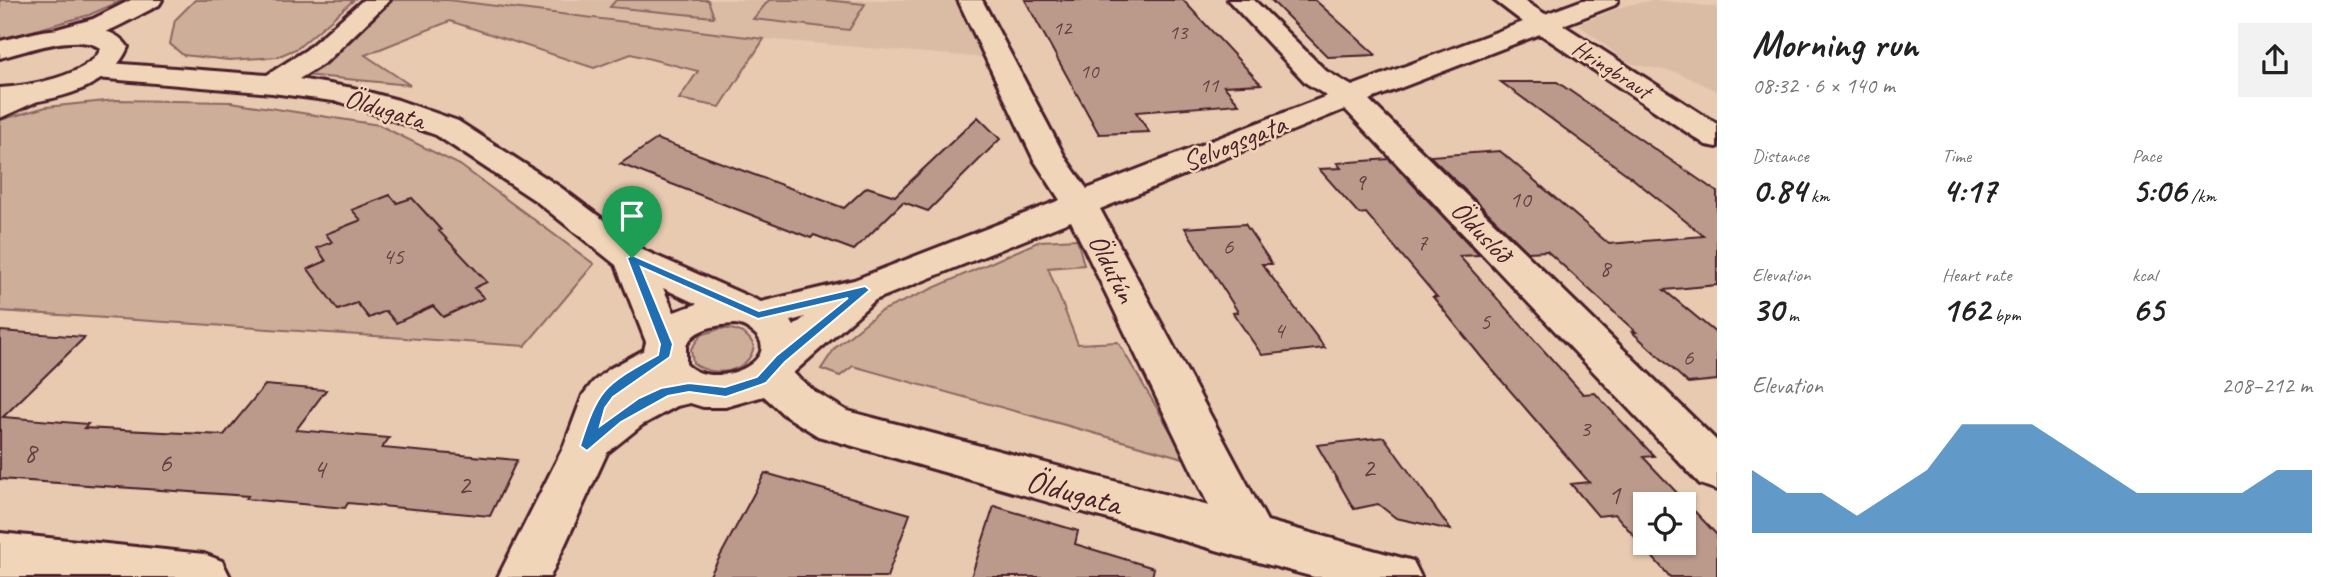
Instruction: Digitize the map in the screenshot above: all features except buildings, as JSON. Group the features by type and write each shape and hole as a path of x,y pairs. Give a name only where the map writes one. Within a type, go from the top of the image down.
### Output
{"street":[{"path":"1,50 66,35 111,20 150,0"},
{"path":"0,97 57,87 105,62 172,0"},
{"path":"272,85 316,56 378,0"},
{"name":"Öldutún","path":"970,0 1050,160 1080,204 1251,539"},
{"name":"Ölduslóð","path":"1240,0 1316,78 1350,96 1717,471"},
{"name":"Hringbraut","path":"1506,0 1717,138"},
{"name":"Selvogsgata","path":"752,314 865,290 1350,96 1606,0"},
{"path":"66,35 100,37 110,41 114,47 105,62"},
{"name":"Öldugata","path":"105,62 343,94 387,106 447,128 548,194 632,258 752,314"},
{"path":"0,109 32,93"},
{"path":"524,577 587,446 616,418 643,401 666,392 673,363 672,334 692,319 719,311 752,314 776,328 782,338 775,366 750,386 726,392 673,363 632,258"},
{"name":"Selvogsgata","path":"775,366 865,290"},
{"name":"Öldugata","path":"775,366 779,387 801,406 834,424 1395,577"},
{"path":"0,555 204,577"}],"shaded area":[{"path":"0,0 123,0 89,15 0,40"},
{"path":"195,0 354,0 298,48 277,57 229,60 183,55 170,44 175,20"},
{"path":"379,0 448,0 764,39 720,107 679,99 698,71 631,54 594,68 450,21 365,55 410,85 293,74"},
{"path":"448,0 978,0 1009,51 986,58 764,39"},
{"path":"616,0 708,0 714,17 610,7"},
{"path":"769,0 826,0 865,4 849,30 753,19"},
{"path":"1654,0 1717,7 1717,91 1679,73 1628,63 1578,24 1625,6"},
{"path":"116,100 231,102 379,125 460,165 594,264 525,346 0,311 0,120 46,107"},
{"path":"1077,239 1084,265 1048,268 1078,344 1118,342 1187,459 853,366 840,376 821,369 835,348 879,312 1040,241"},
{"path":"719,329 739,332 748,337 754,346 751,355 738,368 710,371 693,363 691,349 701,335"}],"route":[{"path":"632,258 758,316 865,290 780,359 761,380 750,386 726,392 689,388 666,392 643,401 616,418 587,446 599,407 608,393 624,380 664,357 667,344 632,258"}]}
